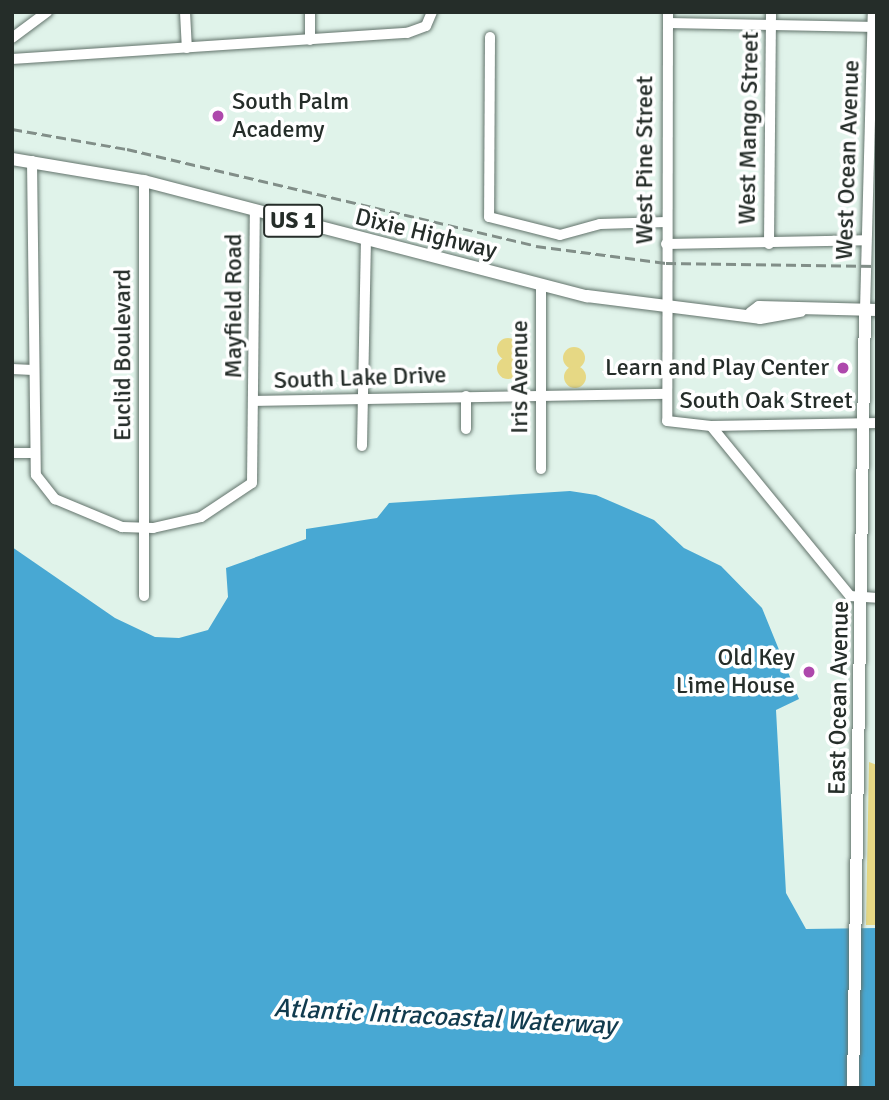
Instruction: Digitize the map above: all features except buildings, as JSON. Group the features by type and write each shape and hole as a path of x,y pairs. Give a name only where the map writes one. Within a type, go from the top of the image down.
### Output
{"main road":[{"name":"Dixie Highway","path":"12,159 144,181 541,285 665,308 751,313 759,307 800,311 871,310"},
{"name":"East Ocean Avenue","path":"853,1088 861,599 871,423 871,310"}],"street":[{"path":"12,38 47,12"},
{"path":"185,12 187,48"},
{"path":"310,12 310,40"},
{"path":"12,59 310,40 426,26 432,12"},
{"name":"West Mango Street","path":"769,244 771,12"},
{"name":"West Ocean Avenue","path":"871,310 866,240 873,171 873,12"},
{"path":"668,17 771,25 875,27"},
{"name":"West Pine Street","path":"664,394 668,17"},
{"path":"490,37 489,217 554,235 600,223 666,222"},
{"name":"South Lake Drive","path":"32,161 35,453 41,488 55,499 101,521 144,528 201,517 252,483 256,401 541,394 664,394"},
{"name":"Euclid Boulevard","path":"144,181 144,596"},
{"name":"Mayfield Road","path":"256,211 256,401"},
{"path":"362,446 366,398 366,240"},
{"path":"666,244 866,240"},
{"name":"Iris Avenue","path":"541,285 541,468"},
{"path":"12,369 33,370"},
{"name":"South Oak Street","path":"664,394 667,421 710,426 871,423"},
{"path":"466,396 466,429"},
{"path":"710,426 850,596 861,599 877,598"},
{"path":"12,453 35,453"}],"shaded area":[{"path":"508,338 516,341 519,349 516,357 508,360 500,357 497,349 500,341"},
{"path":"574,347 582,350 585,358 582,366 574,369 566,366 563,358 566,350"},
{"path":"508,357 516,360 519,368 516,376 508,379 500,376 497,368 500,360"},
{"path":"575,366 583,369 586,377 583,385 575,388 567,385 564,377 567,369"},
{"path":"869,762 877,765 877,925 866,925"}],"water":[{"name":"Atlantic Intracoastal Waterway","path":"570,491 596,495 654,520 684,548 721,566 762,608 799,699 776,710 786,893 806,929 877,928 877,1088 12,1088 12,547 115,618 155,637 179,638 208,630 228,597 226,568 306,539 306,529 377,518 389,503"}],"railway":[{"path":"12,129 127,149 536,246 666,263 877,266"}],"place":[{"name":"South Palm Academy","path":"218,116"},
{"name":"Learn and Play Center","path":"843,368"},
{"name":"Old Key Lime House","path":"809,672"}]}
